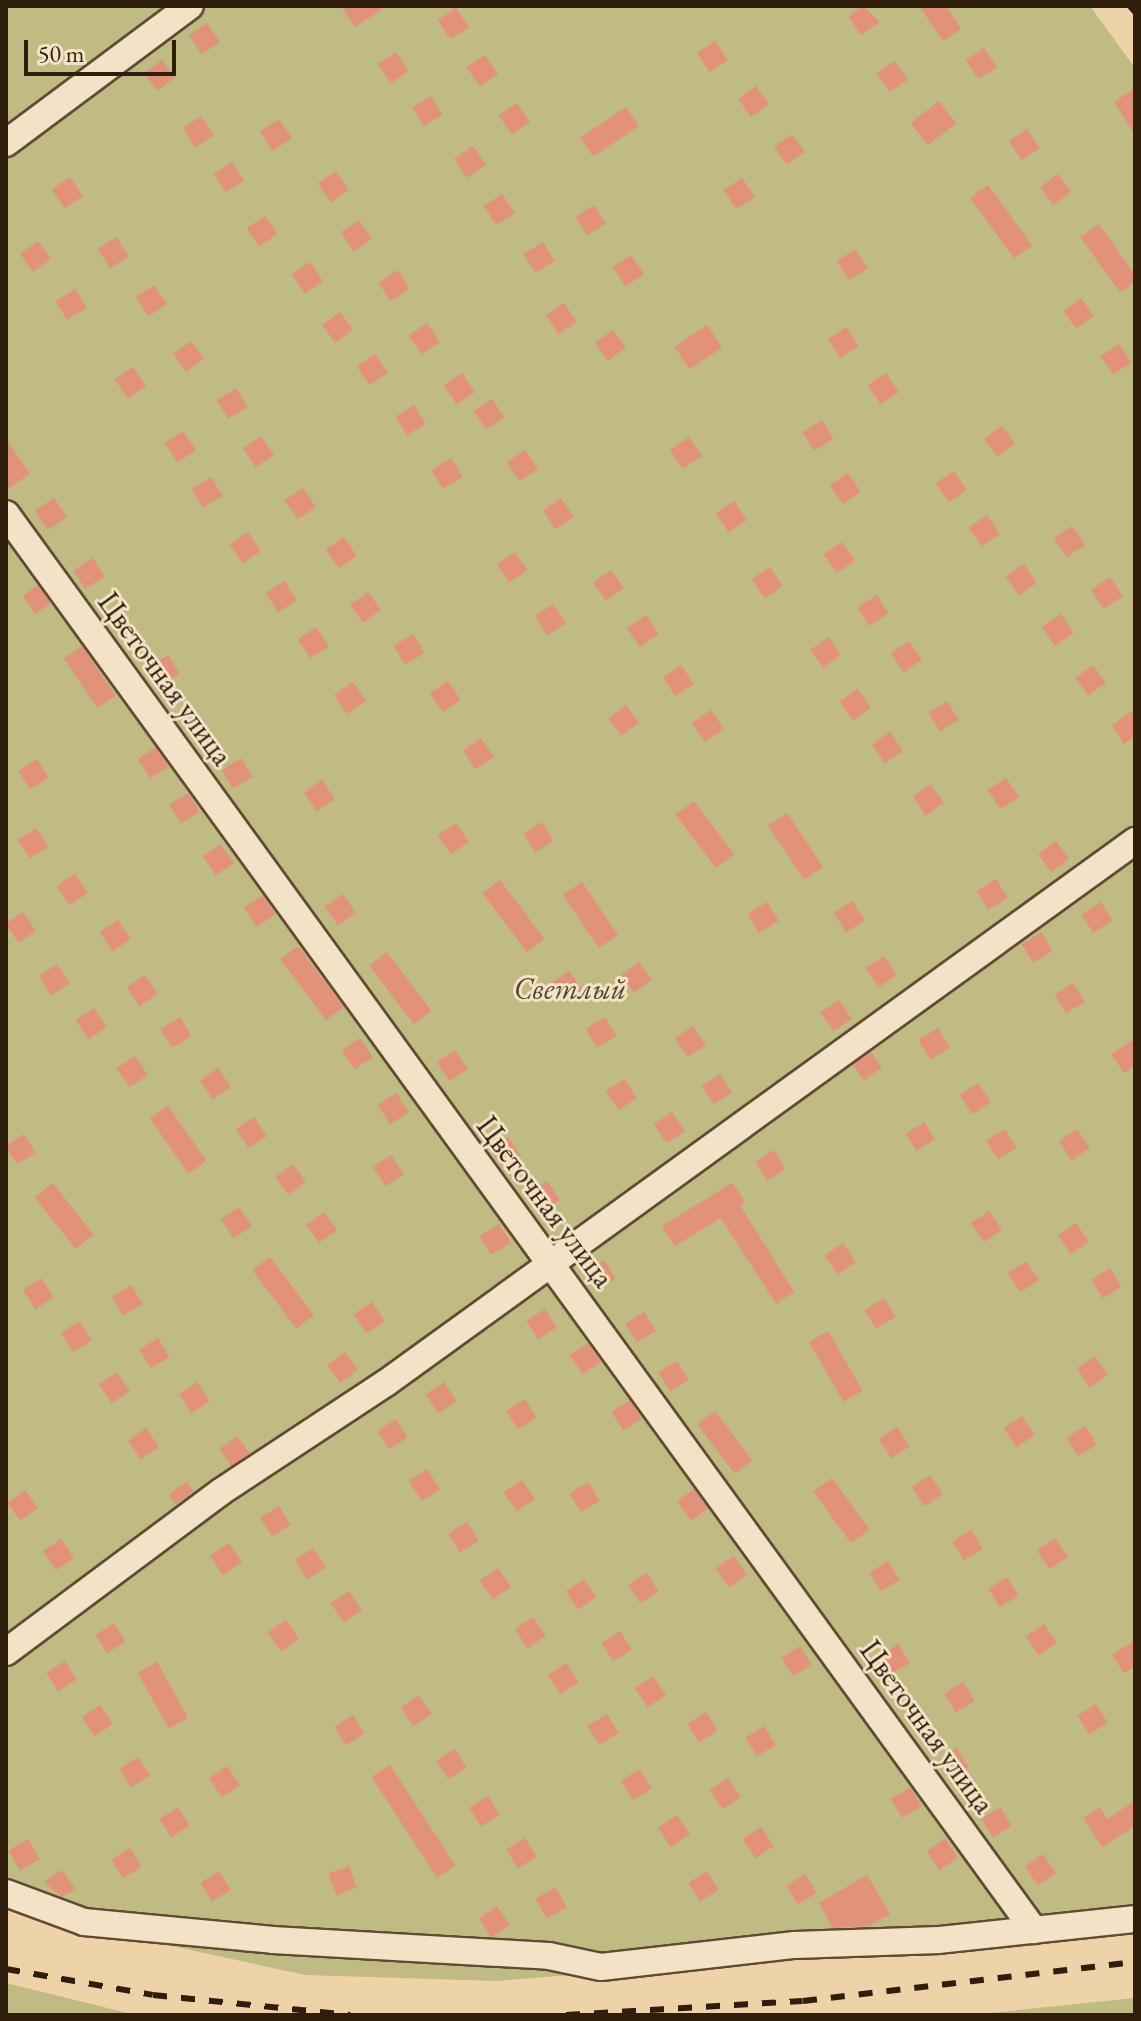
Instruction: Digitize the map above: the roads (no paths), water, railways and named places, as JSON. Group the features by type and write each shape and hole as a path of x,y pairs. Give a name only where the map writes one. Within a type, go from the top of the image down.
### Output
{"street":[{"path":"6,143 190,6"},
{"name":"Цветочная улица","path":"6,514 1034,1930"},
{"path":"6,1652 222,1491 386,1383 1135,841"},
{"path":"6,1893 84,1922 273,1940 549,1956 601,1967 795,1945 1034,1930 1135,1919"}],"railway":[{"path":"1130,6 1135,12"},
{"path":"566,2015 803,2001 1135,1962"},
{"path":"6,1969 153,1995 350,2015"}],"park label":[{"name":"Светлый","path":"570,989"}]}
